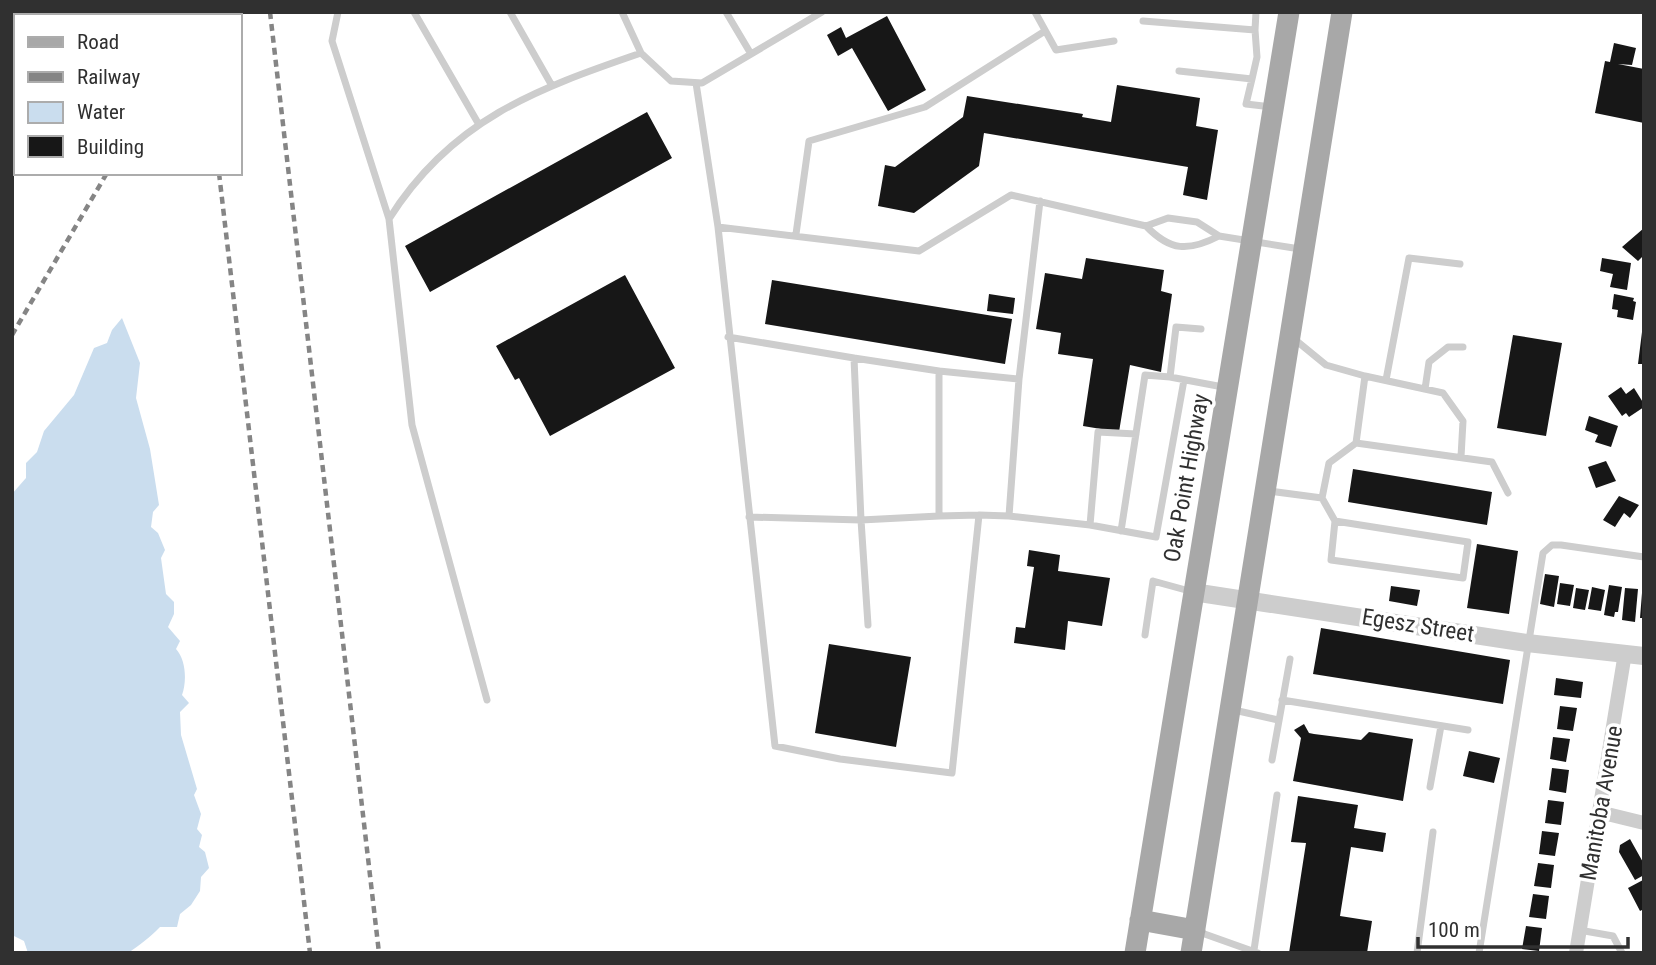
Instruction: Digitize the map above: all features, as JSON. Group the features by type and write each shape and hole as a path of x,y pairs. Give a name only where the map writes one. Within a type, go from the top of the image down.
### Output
{"main road":[{"name":"Oak Point Highway","path":"1135,953 1289,12"},
{"path":"1191,953 1342,12"},
{"path":"1140,920 1195,930"}],"street":[{"name":"Egesz Street","path":"1194,592 1527,643 1644,656"},
{"name":"Manitoba Avenue","path":"1576,953 1625,653"},
{"path":"1599,812 1644,823"}],"lane":[{"path":"338,12 332,41 389,219 412,425 487,700"},
{"path":"414,12 478,123"},
{"path":"510,12 551,84"},
{"path":"622,12 641,53 671,81 695,83 702,83 822,12"},
{"path":"726,12 751,54"},
{"path":"1035,12 1056,50 1114,41"},
{"path":"1256,12 1257,57 1247,104 1274,107"},
{"path":"1143,21 1255,30"},
{"path":"796,234 809,141 925,107 1045,31"},
{"path":"389,219 407,190 478,123 551,84 641,53"},
{"path":"1179,71 1252,79"},
{"path":"695,83 718,227 775,746 840,759 952,773 979,515"},
{"path":"718,227 796,234 919,251 1012,195 1146,226 1168,218 1197,222 1219,236 1304,250"},
{"path":"1009,516 1019,379 1040,201"},
{"path":"1146,226 1162,243 1195,248 1219,236"},
{"path":"1386,380 1409,258 1460,264"},
{"path":"1170,377 1176,327 1200,329"},
{"path":"1291,336 1326,365 1443,393 1463,421 1461,457"},
{"path":"728,337 939,371 1019,379"},
{"path":"1425,389 1429,362 1448,347 1463,347"},
{"path":"854,358 868,625"},
{"path":"939,371 939,516"},
{"path":"1121,531 1145,375 1228,388"},
{"path":"1356,443 1365,376"},
{"path":"750,517 862,520 1009,516 1090,525 1156,537 1184,380"},
{"path":"1090,525 1098,432 1136,434"},
{"path":"1335,521 1468,542 1463,578 1331,560 1335,521 1322,498 1329,463 1356,443 1492,462 1508,492"},
{"path":"1265,491 1322,498"},
{"path":"1479,953 1540,562 1547,549 1561,545 1644,557"},
{"path":"1145,635 1153,581 1194,592"},
{"path":"1272,760 1290,659"},
{"path":"1282,700 1468,730"},
{"path":"1230,709 1278,720"},
{"path":"1430,787 1441,726"},
{"path":"1195,930 1256,951 1277,795"},
{"path":"1417,953 1433,832"},
{"path":"1579,930 1613,936 1622,953"}],"water":[{"path":"122,318 140,363 136,398 150,449 159,505 153,512 151,527 158,533 165,550 161,558 166,594 174,602 174,614 168,627 180,641 176,649 185,671 182,695 189,703 180,712 181,735 197,789 194,795 201,814 197,829 202,835 199,847 205,852 209,868 201,877 200,891 191,905 180,914 177,927 160,927 128,953 28,953 24,941 12,935 12,494 26,478 26,463 37,452 44,431 74,395 94,348 107,343 112,330"}],"building":[{"path":"887,16 926,90 888,111 852,48 838,56 827,35 841,27 846,38"},
{"path":"1614,43 1636,48 1632,65 1618,64 1644,69 1644,123 1595,113 1605,61 1610,62"},
{"path":"1117,85 1200,98 1196,126 1218,130 1207,200 1183,195 1188,167 984,133 979,166 914,213 878,206 885,165 895,167 963,117 967,96 1083,114 1082,117 1111,122"},
{"path":"647,112 672,158 430,292 405,246"},
{"path":"1644,228 1644,255 1638,261 1622,247"},
{"path":"1086,258 1164,270 1161,291 1172,294 1161,372 1130,365 1119,432 1083,426 1093,359 1058,354 1061,333 1036,329 1045,273 1082,279"},
{"path":"1602,258 1631,263 1627,290 1610,287 1613,274 1600,271"},
{"path":"625,275 675,368 550,436 519,378 515,380 496,346"},
{"path":"772,280 1012,319 1005,364 765,324"},
{"path":"989,294 1015,298 1013,314 987,311"},
{"path":"1614,294 1634,298 1633,301 1636,302 1633,320 1617,317 1618,310 1612,309"},
{"path":"1642,332 1644,364 1638,364"},
{"path":"1513,335 1562,343 1546,436 1497,428"},
{"path":"1621,387 1626,394 1634,388 1644,404 1644,407 1629,417 1626,413 1622,416 1608,396"},
{"path":"1589,416 1618,426 1611,447 1595,442 1598,435 1585,430"},
{"path":"1606,461 1616,481 1596,488 1588,467"},
{"path":"1353,469 1492,492 1487,525 1348,502"},
{"path":"1619,496 1639,505 1630,518 1624,513 1615,527 1603,520"},
{"path":"1477,544 1518,551 1509,614 1467,608"},
{"path":"1029,550 1060,555 1058,571 1110,578 1102,626 1068,621 1065,650 1014,643 1016,627 1025,628 1034,567 1027,566"},
{"path":"1545,574 1559,576 1554,607 1540,604"},
{"path":"1560,583 1574,585 1570,606 1557,604"},
{"path":"1609,585 1622,587 1618,612 1615,612 1614,617 1604,615"},
{"path":"1391,586 1420,590 1417,606 1389,601"},
{"path":"1592,587 1605,590 1601,611 1588,609"},
{"path":"1576,588 1589,590 1585,610 1573,608"},
{"path":"1625,588 1638,589 1635,622 1622,620"},
{"path":"1642,593 1644,618 1640,618"},
{"path":"1321,628 1510,660 1503,704 1313,674"},
{"path":"829,644 911,657 896,747 815,733"},
{"path":"1556,678 1583,682 1581,698 1554,695"},
{"path":"1560,706 1577,708 1573,731 1557,729"},
{"path":"1304,724 1309,733 1314,734 1361,740 1369,732 1413,739 1403,801 1293,781 1301,738 1294,730"},
{"path":"1553,737 1570,739 1566,762 1550,759"},
{"path":"1469,751 1500,758 1494,783 1463,776"},
{"path":"1552,768 1569,770 1566,793 1549,790"},
{"path":"1298,796 1358,805 1354,828 1386,833 1383,852 1351,847 1340,916 1372,921 1367,953 1289,953 1306,843 1291,842"},
{"path":"1548,800 1564,802 1561,825 1545,823"},
{"path":"1542,831 1559,833 1555,856 1539,854"},
{"path":"1630,839 1644,864 1644,875 1635,880 1619,852 1620,845"},
{"path":"1538,863 1554,865 1551,888 1534,886"},
{"path":"1643,880 1644,909 1640,911 1628,888"},
{"path":"1533,894 1549,896 1546,919 1529,917"},
{"path":"1526,926 1542,928 1539,951 1522,949"}],"railway":[{"path":"270,12 379,953"},
{"path":"12,335 106,175"},
{"path":"219,175 310,953"}]}
